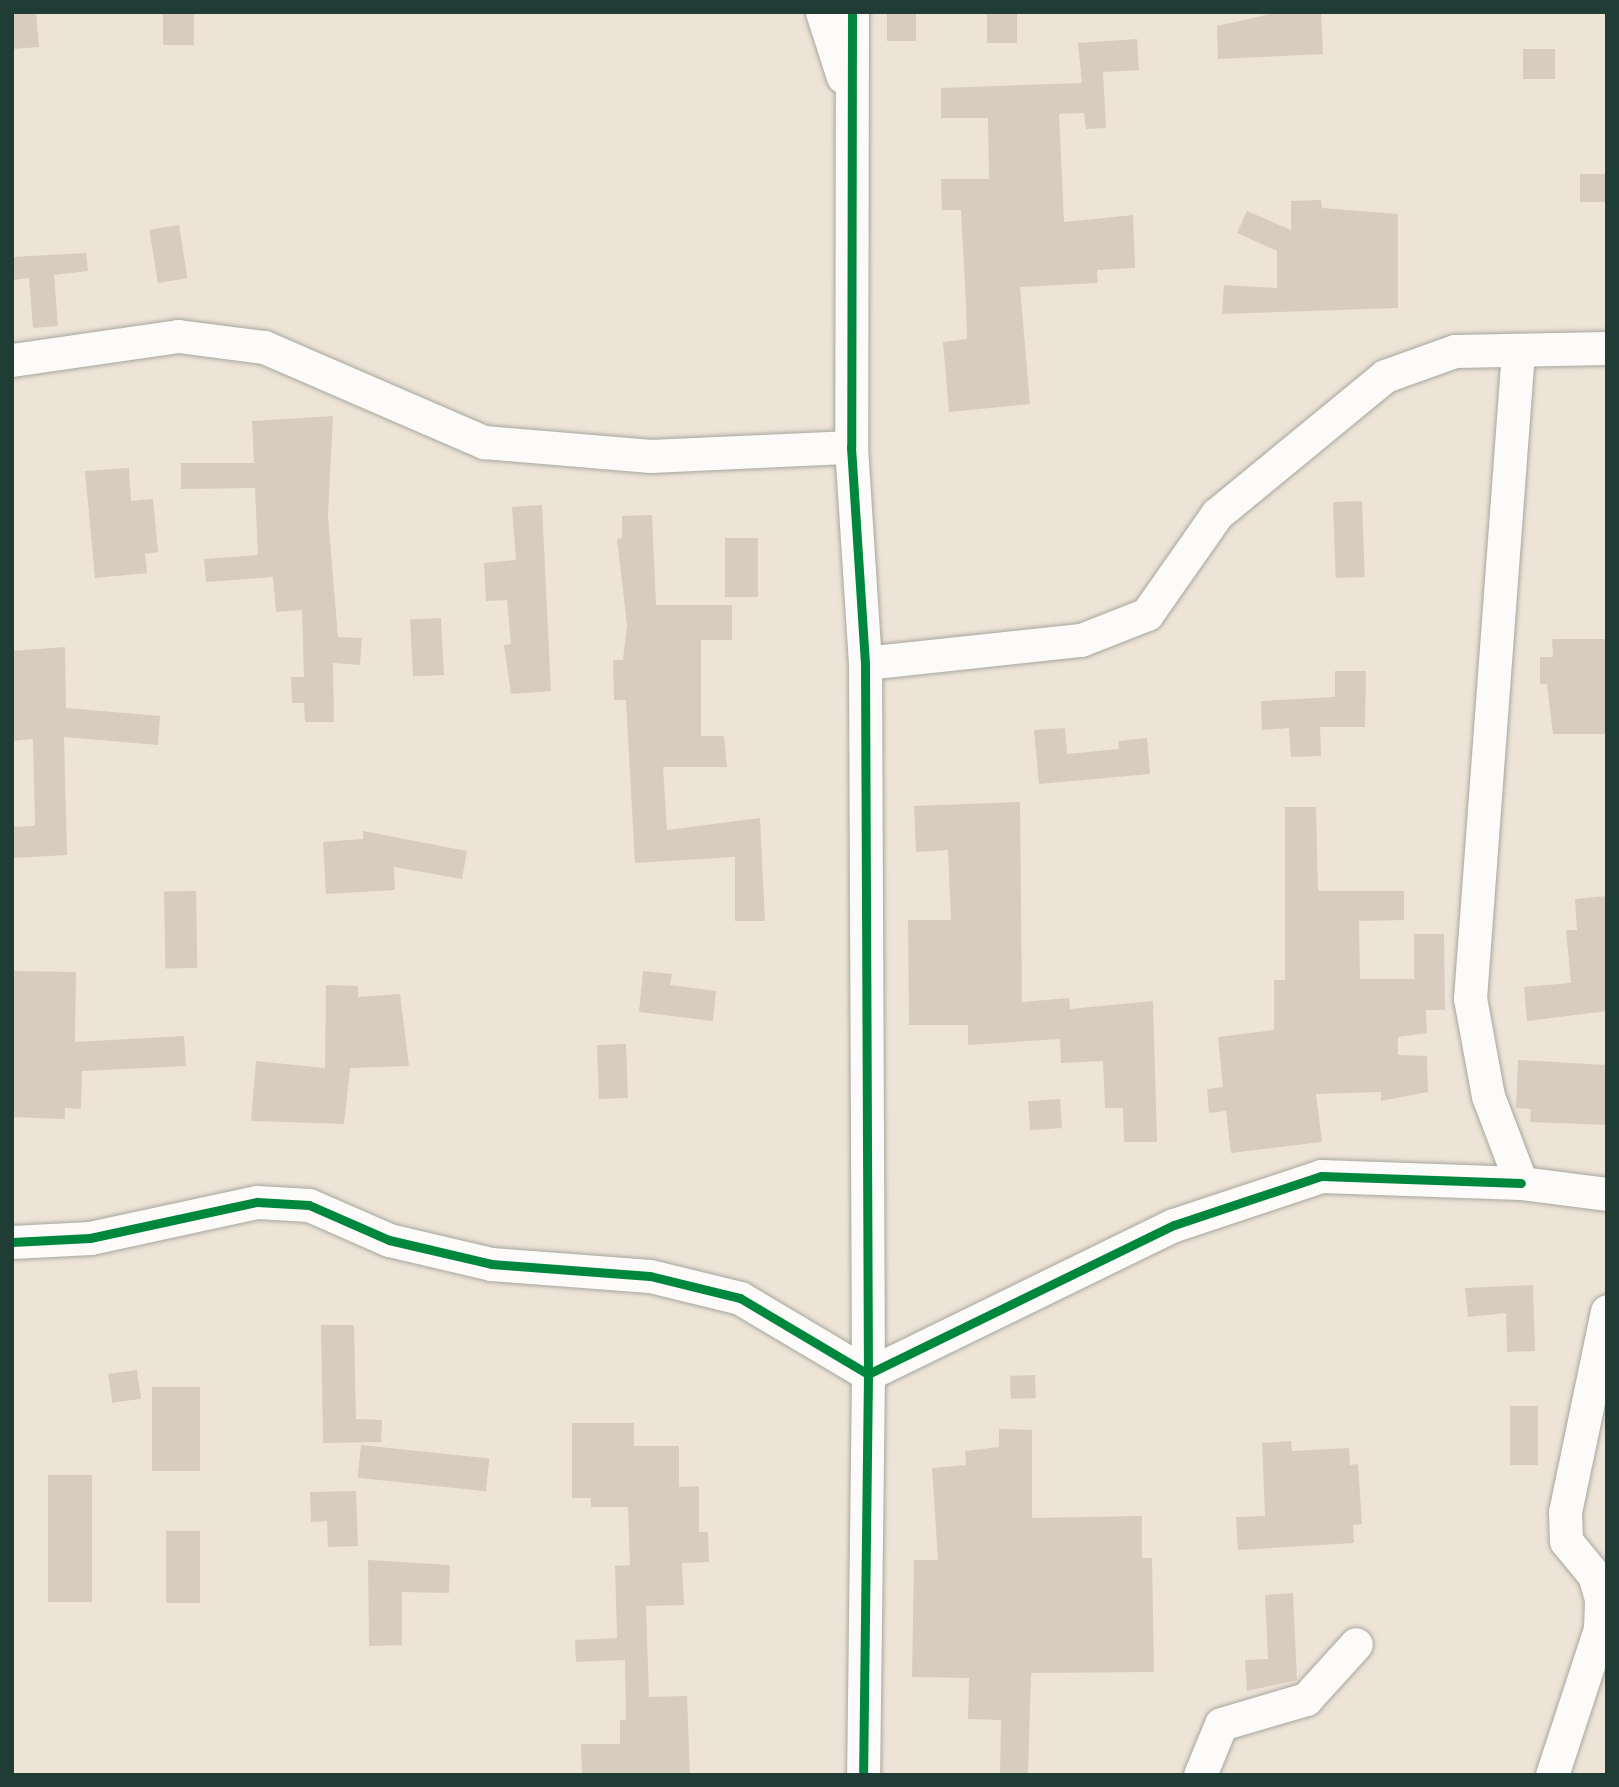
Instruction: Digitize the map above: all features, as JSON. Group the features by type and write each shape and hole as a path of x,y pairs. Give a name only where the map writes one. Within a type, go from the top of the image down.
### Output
{"street":[{"path":"822,12 852,106"},
{"path":"852,12 851,447 865,663 869,1374 863,1775"},
{"path":"12,360 178,336 264,346 484,442 650,456 851,447"},
{"path":"865,663 1082,640 1147,614 1217,514 1385,376 1455,351 1607,348"},
{"path":"1518,351 1470,998 1488,1097 1521,1183"},
{"path":"869,1374 1174,1225 1321,1176 1521,1183 1607,1194"},
{"path":"12,1242 90,1238 257,1202 310,1205 388,1240 491,1264 650,1276 740,1298 869,1374"},
{"path":"1552,1775 1600,1629 1601,1599 1594,1576 1566,1541 1565,1512 1607,1311"},
{"path":"1200,1775 1221,1724 1306,1699 1356,1644"}],"building":[{"path":"12,12 36,12 39,47 12,49"},
{"path":"163,12 194,12 194,45 163,45"},
{"path":"887,12 916,12 916,41 887,41"},
{"path":"987,12 1017,12 1017,43 987,43"},
{"path":"1279,12 1321,12 1323,54 1218,59 1217,26"},
{"path":"1137,39 1139,70 1103,72 1106,128 1086,129 1084,113 1059,114 1064,222 1133,215 1135,268 1097,270 1098,283 1020,287 1030,404 949,412 943,342 967,339 966,303 961,210 942,210 941,179 989,179 988,118 941,118 941,88 1082,83 1078,43"},
{"path":"1523,49 1555,49 1555,79 1523,79"},
{"path":"1580,174 1607,174 1607,202 1580,202"},
{"path":"1321,200 1322,208 1398,214 1398,308 1222,314 1224,285 1277,288 1277,251 1237,233 1247,211 1291,230 1291,201"},
{"path":"179,225 187,278 158,283 149,230"},
{"path":"86,253 88,271 54,275 58,326 33,328 29,278 12,280 12,257"},
{"path":"333,416 328,516 338,637 362,638 360,665 333,663 334,722 305,722 304,703 292,703 291,677 304,677 302,610 276,612 273,577 206,582 204,559 258,555 255,488 181,489 181,463 254,463 252,421"},
{"path":"129,468 131,501 153,499 158,552 145,554 147,573 95,578 85,471"},
{"path":"1362,501 1365,577 1336,578 1333,502"},
{"path":"542,505 551,691 511,694 504,645 511,644 507,600 486,601 484,563 516,560 512,507"},
{"path":"652,515 656,605 732,605 732,640 701,640 701,736 724,736 727,767 663,767 667,830 760,818 765,921 735,921 735,857 635,863 626,700 614,700 613,660 623,660 627,625 617,539 622,538 622,516"},
{"path":"725,538 758,538 758,597 725,597"},
{"path":"441,618 444,675 413,677 410,620"},
{"path":"1552,639 1605,639 1605,734 1553,734 1547,684 1540,684 1540,657 1553,657"},
{"path":"65,647 66,708 160,716 158,745 64,737 67,855 12,858 12,827 35,826 33,739 12,741 12,651"},
{"path":"1335,671 1366,671 1365,727 1320,727 1321,756 1291,757 1289,728 1262,730 1261,701 1335,697"},
{"path":"1065,728 1067,754 1119,749 1118,741 1147,738 1150,774 1039,784 1034,730"},
{"path":"1020,802 1022,1002 1069,998 1070,1009 1153,1001 1157,1142 1124,1142 1123,1108 1105,1108 1103,1061 1061,1063 1060,1039 968,1045 968,1025 909,1025 908,920 951,920 948,850 916,852 914,806"},
{"path":"1285,807 1316,807 1318,891 1404,891 1404,920 1359,921 1360,979 1414,979 1414,934 1444,934 1445,1010 1426,1010 1427,1033 1398,1037 1398,1055 1427,1056 1428,1092 1381,1101 1381,1092 1316,1094 1322,1142 1231,1153 1226,1111 1209,1113 1207,1089 1223,1087 1218,1037 1274,1030 1274,980 1285,980"},
{"path":"363,831 467,851 462,879 394,867 395,890 326,894 323,842 363,839"},
{"path":"196,891 197,968 165,969 164,892"},
{"path":"1607,896 1607,1011 1527,1021 1524,987 1571,983 1566,930 1577,930 1575,899"},
{"path":"12,971 76,972 75,1042 184,1036 186,1066 82,1071 81,1109 65,1108 65,1119 12,1117"},
{"path":"643,971 672,974 670,985 716,991 713,1021 639,1012"},
{"path":"326,985 358,986 358,997 400,994 409,1066 350,1068 344,1124 251,1121 256,1061 325,1068"},
{"path":"626,1044 628,1098 599,1099 597,1045"},
{"path":"1518,1060 1607,1065 1607,1125 1530,1122 1531,1109 1516,1108"},
{"path":"1060,1099 1062,1128 1030,1130 1028,1101"},
{"path":"1533,1285 1535,1351 1507,1352 1506,1313 1468,1317 1465,1288"},
{"path":"321,1325 354,1325 356,1419 382,1420 381,1442 323,1443"},
{"path":"137,1370 141,1399 112,1403 108,1374"},
{"path":"1035,1375 1036,1398 1011,1399 1010,1376"},
{"path":"152,1387 200,1387 200,1471 152,1471"},
{"path":"1510,1406 1538,1406 1538,1465 1510,1465"},
{"path":"572,1423 634,1423 634,1446 679,1446 679,1487 699,1486 699,1532 708,1532 709,1562 682,1563 684,1605 646,1606 649,1697 687,1696 690,1775 582,1775 581,1744 620,1744 620,1720 626,1720 625,1660 576,1662 575,1640 617,1638 615,1566 630,1565 628,1507 591,1507 591,1498 572,1498"},
{"path":"999,1429 1032,1430 1032,1518 1142,1516 1142,1558 1152,1558 1154,1672 1031,1673 1028,1775 1000,1775 1001,1720 968,1719 969,1678 912,1677 914,1560 938,1560 932,1468 966,1465 965,1451 999,1447"},
{"path":"1291,1441 1292,1451 1349,1448 1350,1465 1358,1464 1362,1524 1353,1525 1354,1543 1238,1550 1236,1517 1265,1516 1262,1443"},
{"path":"361,1445 489,1458 486,1491 358,1478"},
{"path":"48,1475 92,1475 92,1602 48,1602"},
{"path":"356,1491 358,1546 328,1547 327,1521 311,1522 310,1492"},
{"path":"166,1531 200,1531 200,1603 166,1603"},
{"path":"368,1560 450,1565 449,1593 402,1592 402,1645 369,1646"},
{"path":"1293,1593 1297,1680 1247,1691 1245,1660 1268,1659 1265,1595"}],"cycle path":[{"path":"852,12 851,447 865,663 868,1374 863,1775"},
{"path":"12,1242 90,1238 257,1202 309,1205 389,1240 491,1264 650,1276 740,1298 868,1374 1174,1225 1321,1176 1521,1183"}]}
